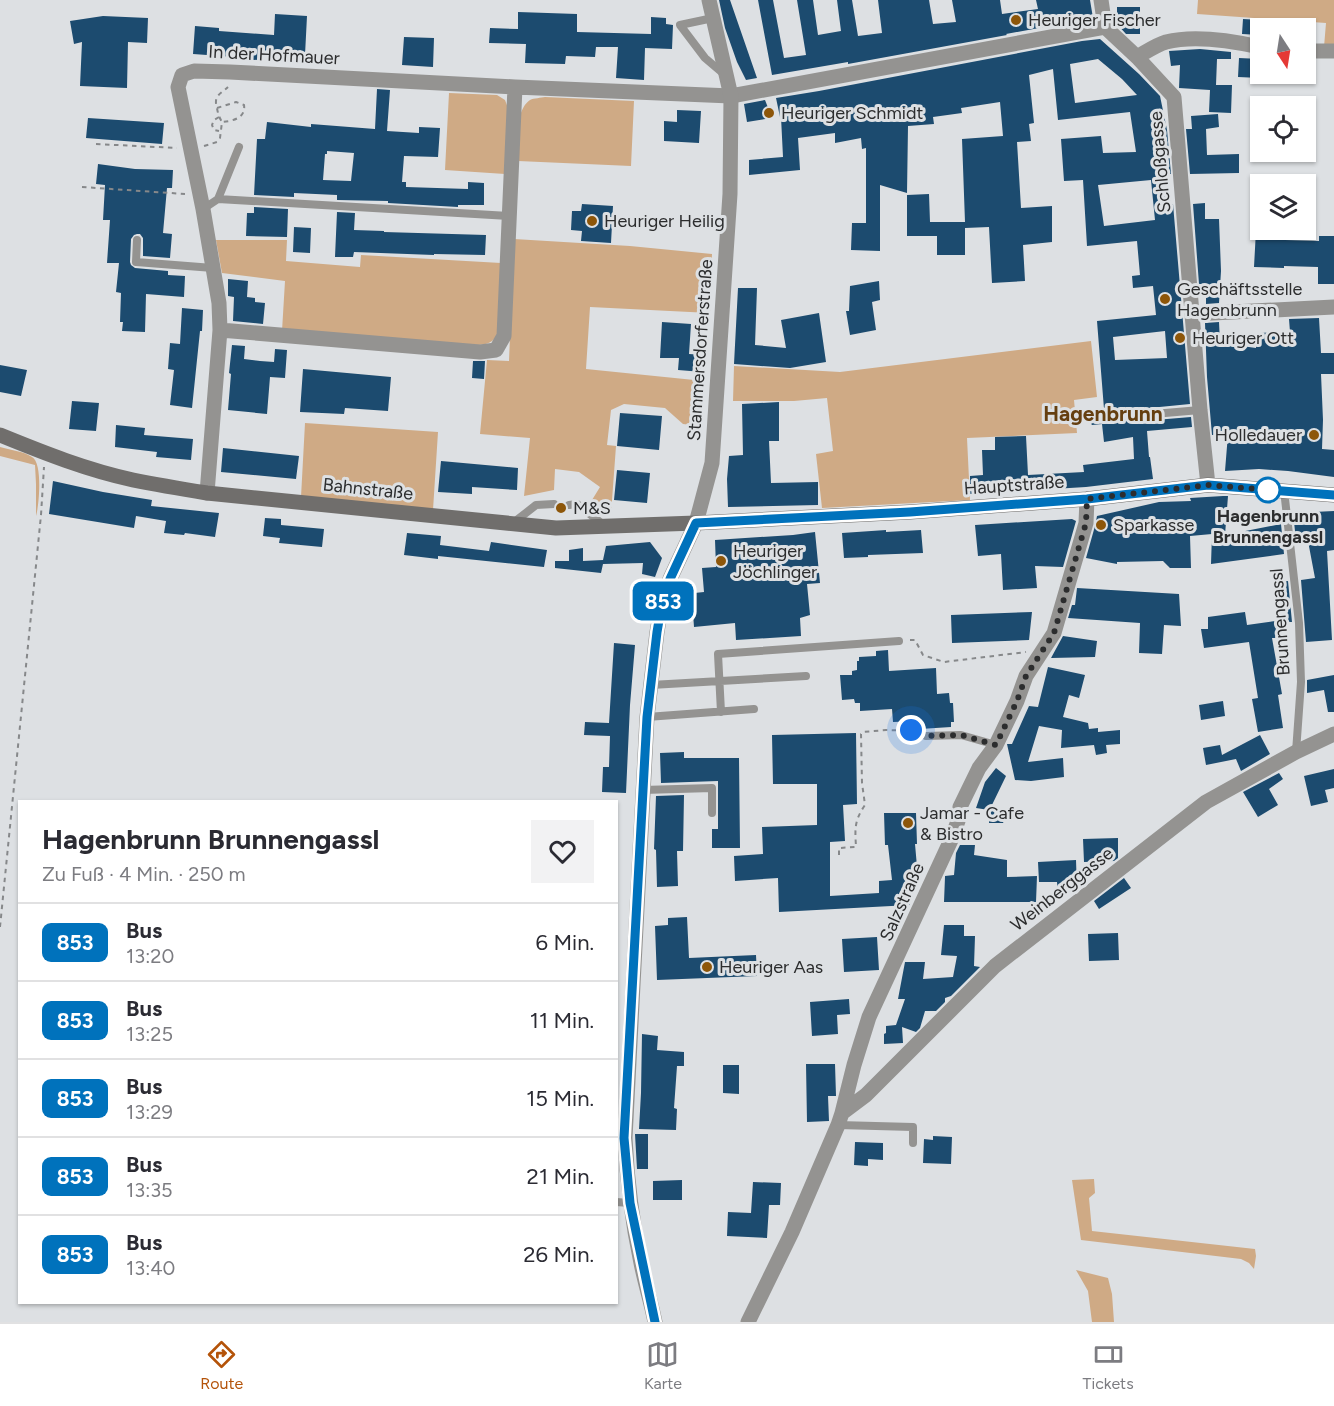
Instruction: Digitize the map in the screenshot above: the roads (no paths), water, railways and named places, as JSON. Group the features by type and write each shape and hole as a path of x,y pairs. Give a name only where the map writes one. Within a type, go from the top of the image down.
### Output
{"main road":[{"name":"Bahnstraße","path":"0,435 42,452"},
{"name":"Bahnstraße","path":"0,443 42,452 132,479 207,493 556,528 696,523"},
{"name":"Hauptstraße","path":"696,523 910,512 1087,499 1208,485 1334,495"}],"street":[{"name":"Stammersdorferstraße","path":"654,1322 623,1203 624,1138 647,717 657,632 662,603 670,579 696,523 712,463 730,194 731,96 709,0"},
{"path":"731,96 1105,27 1101,0"},
{"name":"Schloßgasse","path":"1105,27 1174,97 1208,485"},
{"path":"1137,57 1164,43 1180,39 1230,40 1250,45"},
{"path":"1316,51 1334,51"},
{"name":"In der Hofmauer","path":"207,493 220,330 219,303 178,87 182,75 194,71 230,72 731,96"},
{"path":"220,330 480,352 496,350 504,336 515,87"},
{"path":"1193,314 1334,307"},
{"name":"Salzstraße","path":"748,1322 792,1232 840,1119 869,1017 951,840 960,807 979,768 996,745 1026,676 1054,633 1086,523 1087,499"},
{"name":"Weinberggasse","path":"840,1119 995,966 1206,802 1296,752 1334,734"}],"lane":[{"path":"713,18 680,25 705,58 728,77"},
{"path":"219,199 239,147"},
{"path":"201,202 219,199 509,216"},
{"path":"137,240 136,262 213,268"},
{"path":"1130,416 1200,410"},
{"name":"Brunnengassl","path":"1284,490 1299,623 1301,681 1296,752"},
{"path":"512,524 536,505 554,504"},
{"path":"568,505 577,504 605,526"},
{"path":"721,712 718,654 899,641"},
{"path":"651,685 806,676"},
{"path":"647,717 754,709"},
{"path":"926,736 961,735 996,745"},
{"path":"643,790 712,788 712,813"},
{"path":"840,1119 913,1127 913,1143"}],"place":[{"name":"Heuriger Fischer","path":"1016,20"},
{"name":"Heuriger Schmidt","path":"769,113"},
{"name":"Heuriger Heilig","path":"592,221"},
{"name":"Geschäftsstelle Hagenbrunn","path":"1165,299"},
{"name":"Heuriger Ott","path":"1180,338"},
{"name":"Holledauer","path":"1314,435"},
{"name":"Hagenbrunn Brunnengassl","path":"1268,490"},
{"name":"M&S","path":"561,508"},
{"name":"Sparkasse","path":"1101,525"},
{"name":"Heuriger Jöchlinger","path":"721,561"},
{"name":"Jamar - Cafe & Bistro","path":"908,823"},
{"name":"Heuriger Aas","path":"707,967"}],"district":[{"name":"Hagenbrunn","path":"1103,414"}]}
